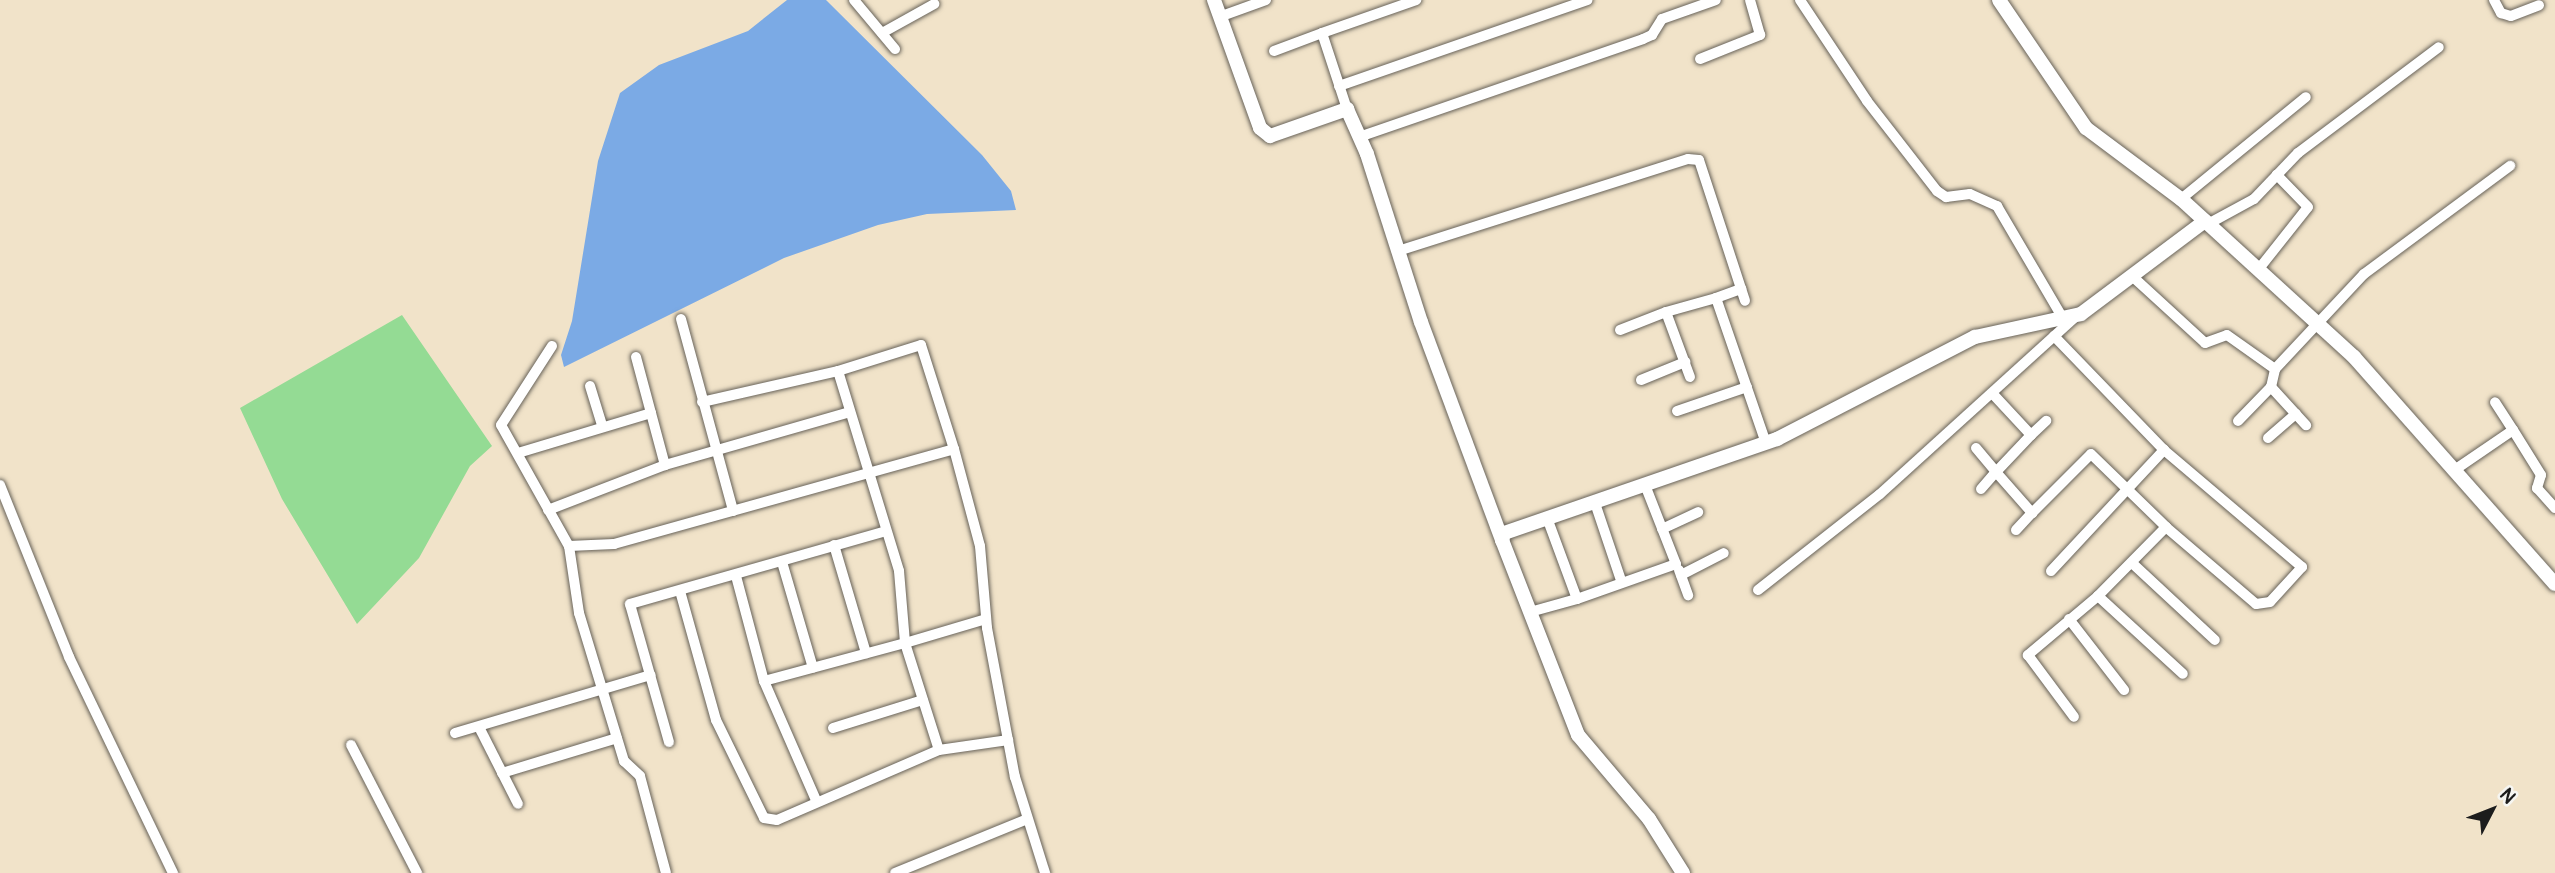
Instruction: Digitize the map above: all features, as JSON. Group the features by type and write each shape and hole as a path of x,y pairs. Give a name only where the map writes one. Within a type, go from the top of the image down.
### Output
{"street":[{"path":"854,0 895,49"},
{"path":"1214,0 1260,128 1270,136 1347,109"},
{"path":"1219,17 1266,0"},
{"path":"1274,51 1416,0"},
{"path":"1339,86 1587,0"},
{"path":"1359,137 1643,39 1652,35 1662,19 1716,0"},
{"path":"1700,59 1760,35 1750,0"},
{"path":"1800,0 1867,101 1937,191 1946,197 1970,194 1997,206 2069,316"},
{"path":"1998,0 2086,128 2181,199 2318,325 2456,469 2555,584"},
{"path":"2494,0 2501,13 2511,16 2539,5"},
{"path":"881,33 934,4"},
{"path":"1322,33 1502,540 1578,735 1649,819 1683,873"},
{"path":"1502,540 1504,533 1514,527 1595,503 1766,443 1975,337 2069,316 2207,223 2234,214 2298,153 2439,47"},
{"path":"2181,199 2306,97"},
{"path":"1398,251 1688,159 1699,160 1745,301"},
{"path":"2238,421 2271,387 2274,369 2364,274 2510,166"},
{"path":"2258,270 2308,207 2277,175"},
{"path":"2132,276 2205,343 2227,335 2274,369"},
{"path":"1619,330 1741,289"},
{"path":"1716,298 1766,443"},
{"path":"1666,312 1690,377"},
{"path":"1758,590 1880,494 2054,336 2069,316"},
{"path":"681,319 733,511"},
{"path":"2016,530 2091,454 2166,527 2256,604 2270,602 2302,567 2164,450 2054,336"},
{"path":"702,402 838,371 921,345 981,546 986,619 1008,740 1027,819 1045,873"},
{"path":"552,346 500,425 569,546 579,613 624,761 640,776 666,873"},
{"path":"636,357 665,465"},
{"path":"1641,380 1685,362"},
{"path":"838,371 904,593 905,643 939,750"},
{"path":"590,386 602,425"},
{"path":"1678,411 1747,387"},
{"path":"2271,387 2306,425"},
{"path":"1992,393 2031,435"},
{"path":"2495,402 2541,475 2537,488 2555,508"},
{"path":"548,510 665,465 850,412"},
{"path":"518,453 602,425 651,413"},
{"path":"2268,438 2296,414"},
{"path":"1981,489 2046,421"},
{"path":"2456,469 2513,430"},
{"path":"1976,448 2032,513"},
{"path":"569,546 614,544 954,449"},
{"path":"2052,571 2164,450"},
{"path":"0,485 69,657 173,873"},
{"path":"1645,485 1688,595"},
{"path":"1595,503 1622,583"},
{"path":"1662,529 1698,512"},
{"path":"1547,518 1577,599"},
{"path":"2074,717 2028,655 2098,596 2166,527"},
{"path":"669,742 630,604 736,576 886,531"},
{"path":"834,545 866,653"},
{"path":"1681,575 1724,553"},
{"path":"782,562 813,668"},
{"path":"2132,563 2215,640"},
{"path":"1530,612 1577,599 1676,564"},
{"path":"736,576 764,681 816,800"},
{"path":"680,591 716,720 764,818 777,820 816,800 859,787 939,750 1008,740"},
{"path":"2098,596 2183,674"},
{"path":"764,681 986,619"},
{"path":"2069,619 2124,690"},
{"path":"455,733 651,675"},
{"path":"833,728 923,700"},
{"path":"479,727 518,804"},
{"path":"502,773 617,738"},
{"path":"351,745 417,873"},
{"path":"895,873 1027,819"}],"green space":[{"path":"402,315 492,446 470,466 419,558 357,624 282,499 240,408"}],"water":[{"path":"787,0 826,0 982,155 1011,191 1016,210 927,214 878,225 784,258 564,367 561,355 572,321 598,161 620,93 659,65 748,31"}]}
